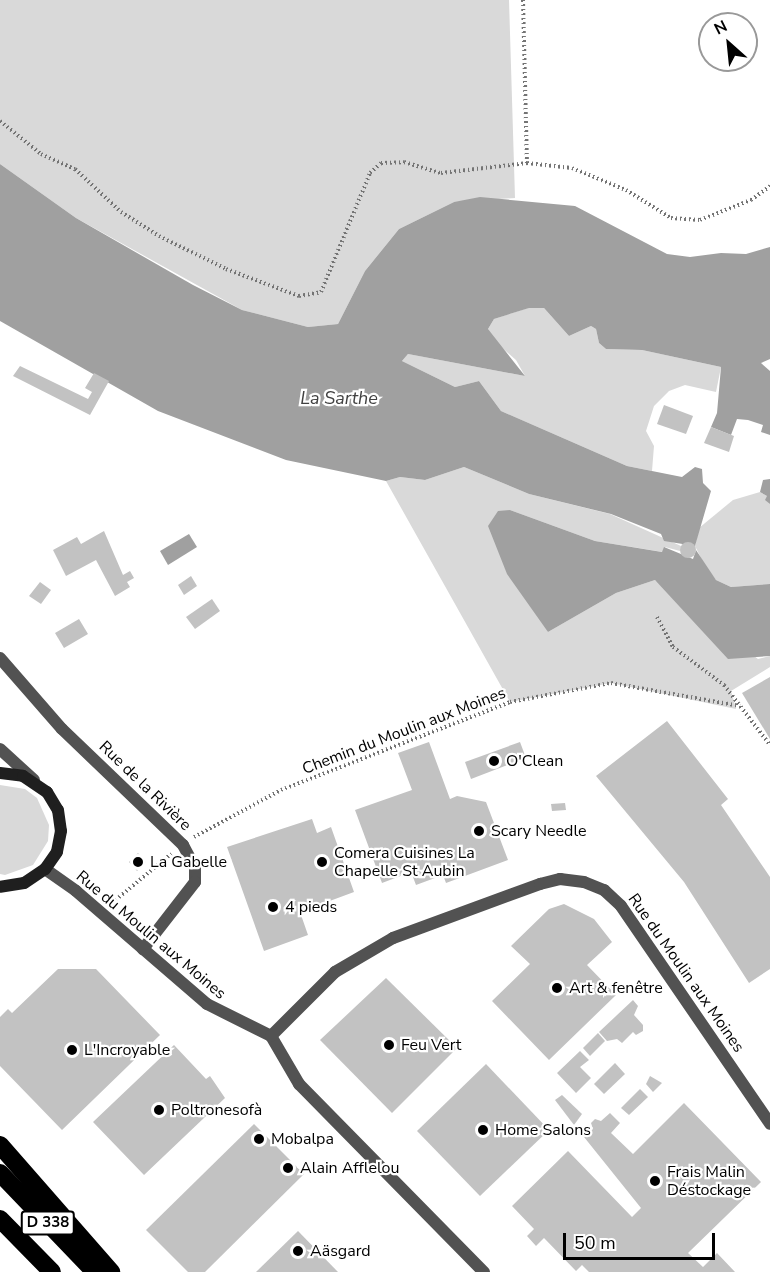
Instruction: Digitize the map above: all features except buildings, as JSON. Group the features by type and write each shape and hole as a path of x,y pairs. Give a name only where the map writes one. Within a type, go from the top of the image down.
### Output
{"highway":[{"path":"0,1145 111,1272"},
{"name":"D 338","path":"0,1173 95,1272"},
{"name":"D 338","path":"0,1219 52,1272"}],"street":[{"name":"Rue de la Rivière","path":"0,658 62,729 183,845 195,868 195,882 143,949"},
{"path":"0,748 39,785 58,810 61,831 57,852 45,869 24,883 0,887"},
{"path":"0,773 23,776 39,785"},
{"name":"Rue du Moulin aux Moines","path":"45,869 101,913 217,1012 271,1036 335,972 393,938 540,884 560,879 584,882 604,890 621,906 770,1124"},
{"path":"271,1036 299,1084 484,1272"}],"path":[{"path":"523,0 527,163"},
{"path":"0,121 41,154 75,169 121,212 159,236 226,269 299,296 321,292 370,173 381,163 404,162 441,173 527,163 572,168 597,176 670,218 700,220 751,200 770,186"},
{"path":"657,617 673,646 709,671 770,745"},
{"name":"Chemin du Moulin aux Moines","path":"101,913 183,845 219,821 281,790 510,702 611,682 740,706"}],"shaded area":[{"path":"0,0 509,0 515,198 454,202 399,229 365,271 338,324 308,327 242,310 76,218 0,164"},
{"path":"528,308 544,308 569,336 591,326 596,329 599,343 606,349 642,350 721,367 716,392 685,385 669,391 654,406 646,431 654,446 652,471 627,466 501,411 479,381 455,387 402,361 408,354 525,376 516,360 491,338 488,329 494,319"},
{"path":"464,467 529,494 610,514 681,546 680,551 665,547 663,552 595,541 510,510 548,632 616,593 655,580 758,659 770,656 770,667 731,691 736,709 611,683 510,702 386,481 400,477 425,480"},
{"path":"760,492 767,496 770,504 770,584 731,587 716,580 706,568 695,546 699,528 733,500"},
{"path":"0,785 25,789 37,798 49,825 48,841 33,865 5,875 0,874"}],"water":[{"name":"La Sarthe","path":"0,164 76,218 193,285 242,310 308,327 338,324 365,271 399,229 454,202 480,197 575,206 667,254 690,257 721,253 746,254 770,247 770,359 761,363 770,371 770,435 761,432 763,425 748,420 737,419 731,435 711,427 717,413 721,367 642,350 606,349 599,343 596,329 591,326 569,336 544,308 529,308 494,319 488,329 525,376 408,354 402,361 455,387 479,381 501,411 627,466 682,477 695,467 702,469 703,483 711,491 695,546 664,541 661,534 611,514 529,494 464,467 425,480 400,477 386,481 286,460 158,411 0,321"},
{"path":"770,479 770,504 765,500 767,496 760,492 763,480"},
{"path":"510,510 595,541 662,552 664,547 693,559 696,550 716,580 731,587 770,584 770,656 728,659 655,580 616,593 548,632 507,574 488,526 498,511"},
{"path":"189,534 197,547 168,565 160,551"}],"place":[{"name":"O'Clean","path":"494,761"},
{"name":"Scary Needle","path":"479,831"},
{"name":"La Gabelle","path":"138,862"},
{"name":"Comera Cuisines La Chapelle St Aubin","path":"322,862"},
{"name":"4 pieds","path":"273,907"},
{"name":"Art & fenêtre","path":"557,988"},
{"name":"Feu Vert","path":"389,1045"},
{"name":"L'Incroyable","path":"72,1050"},
{"name":"Poltronesofà","path":"159,1110"},
{"name":"Home Salons","path":"483,1130"},
{"name":"Mobalpa","path":"259,1139"},
{"name":"Alain Afflelou","path":"288,1168"},
{"name":"Frais Malin Déstockage","path":"655,1181"},
{"name":"Aäsgard","path":"298,1251"}]}
